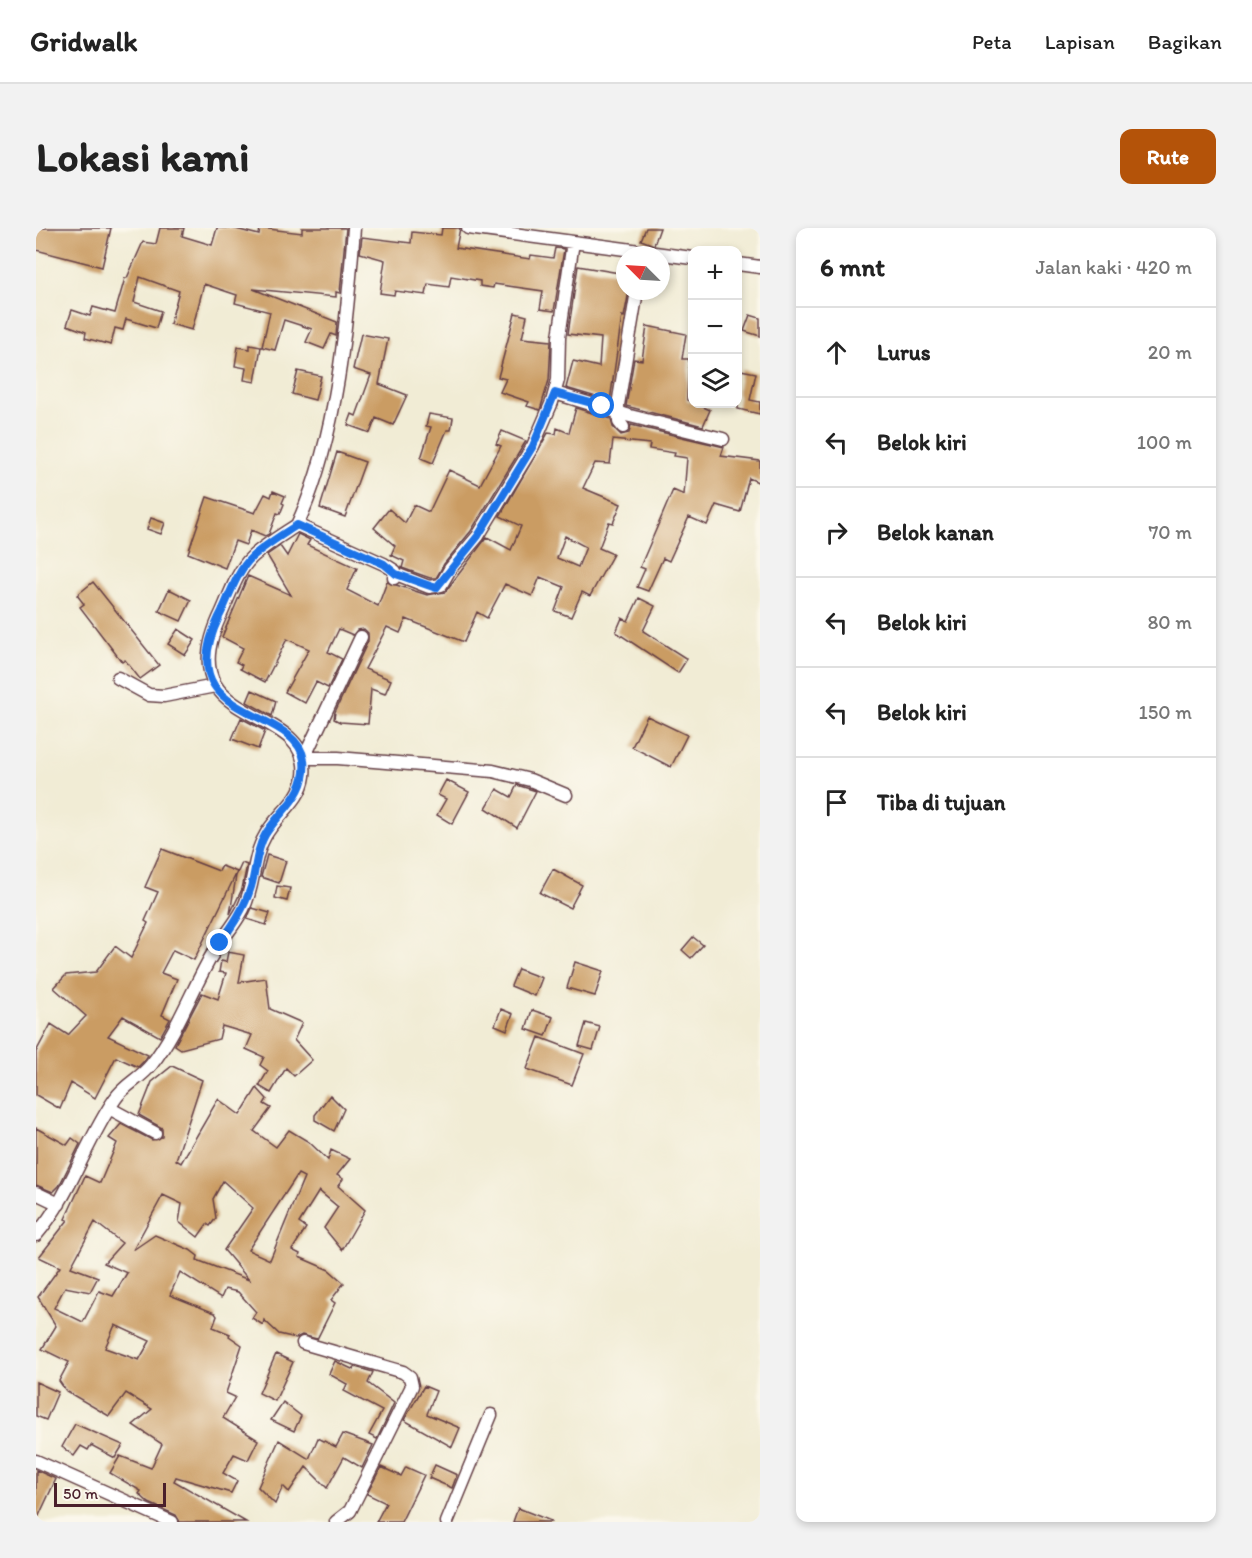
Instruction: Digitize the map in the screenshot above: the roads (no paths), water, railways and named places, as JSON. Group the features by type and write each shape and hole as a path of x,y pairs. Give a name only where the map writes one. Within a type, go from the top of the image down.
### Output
{"street":[{"path":"304,758 287,735 230,700 215,686 208,673 208,644 243,568 252,557 297,525 317,475 346,311 354,228"},
{"path":"468,228 616,249"},
{"path":"297,525 384,564 395,576 429,587 436,588 441,585 450,569 478,536 533,446 555,393 558,380 559,337 573,242"},
{"path":"670,256 688,258"},
{"path":"742,265 760,267"},
{"path":"623,427 619,422 618,411 636,300"},
{"path":"555,393 723,439"},
{"path":"36,1235 59,1204 117,1096 150,1066 175,1030 208,962 244,907 259,848 273,825 287,810 304,777 304,758 361,638"},
{"path":"118,678 149,695 164,696 215,686"},
{"path":"304,758 338,758 493,771 530,780 566,795"},
{"path":"109,1108 155,1133"},
{"path":"36,1193 59,1204"},
{"path":"303,1343 403,1372 410,1377 412,1386 350,1511 336,1522"},
{"path":"447,1522 491,1415"},
{"path":"36,1461 172,1522"}]}
